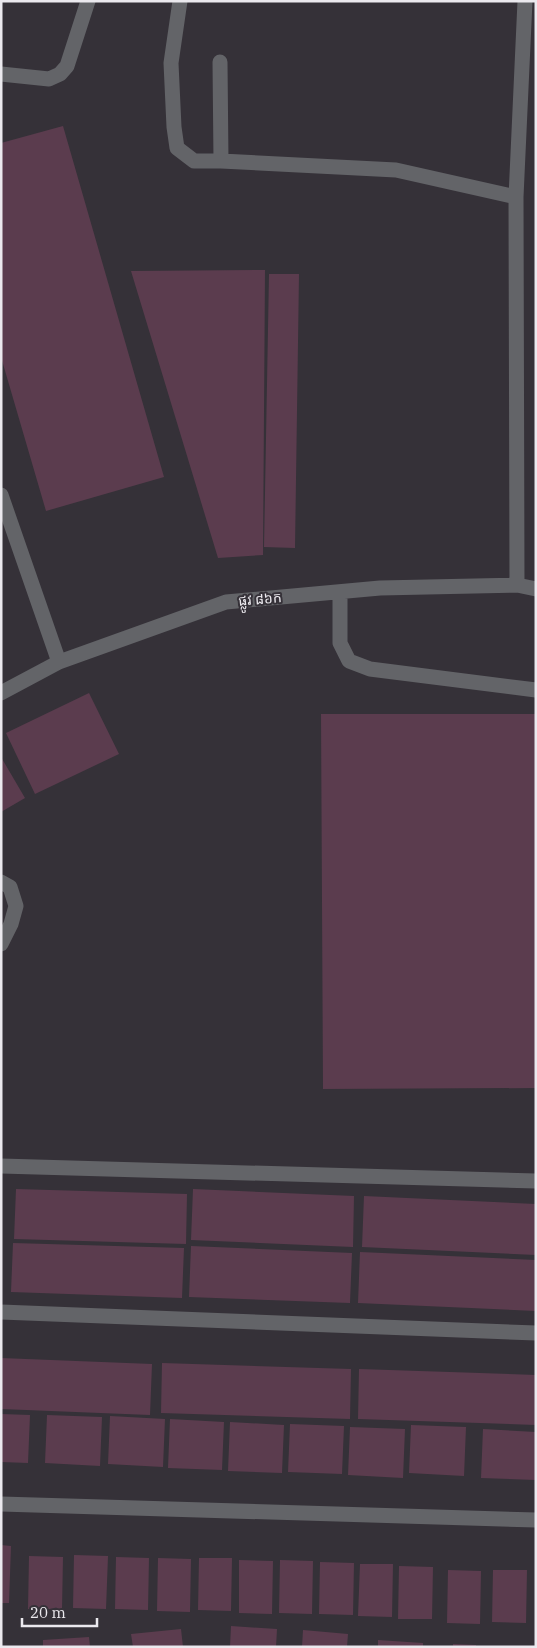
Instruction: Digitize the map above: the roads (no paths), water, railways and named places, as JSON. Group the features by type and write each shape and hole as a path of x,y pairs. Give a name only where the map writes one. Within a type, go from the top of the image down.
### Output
{"street":[{"path":"1,74 48,79 60,74 67,66 88,1"},
{"path":"180,1 171,63 174,127 177,148 194,161 396,170 516,197"},
{"path":"517,585 516,197 525,1"},
{"path":"220,62 221,161"},
{"path":"1,495 59,662"},
{"name":"ផ្លូវ ៨៦ក","path":"1,693 59,662 226,602 380,588 517,585 536,589"},
{"path":"340,592 340,643 349,661 370,669 536,690"},
{"path":"1,882 10,887 16,906 11,924 1,944"},
{"path":"1,1166 536,1181"},
{"path":"1,1312 536,1333"},
{"path":"1,1504 536,1520"}]}
